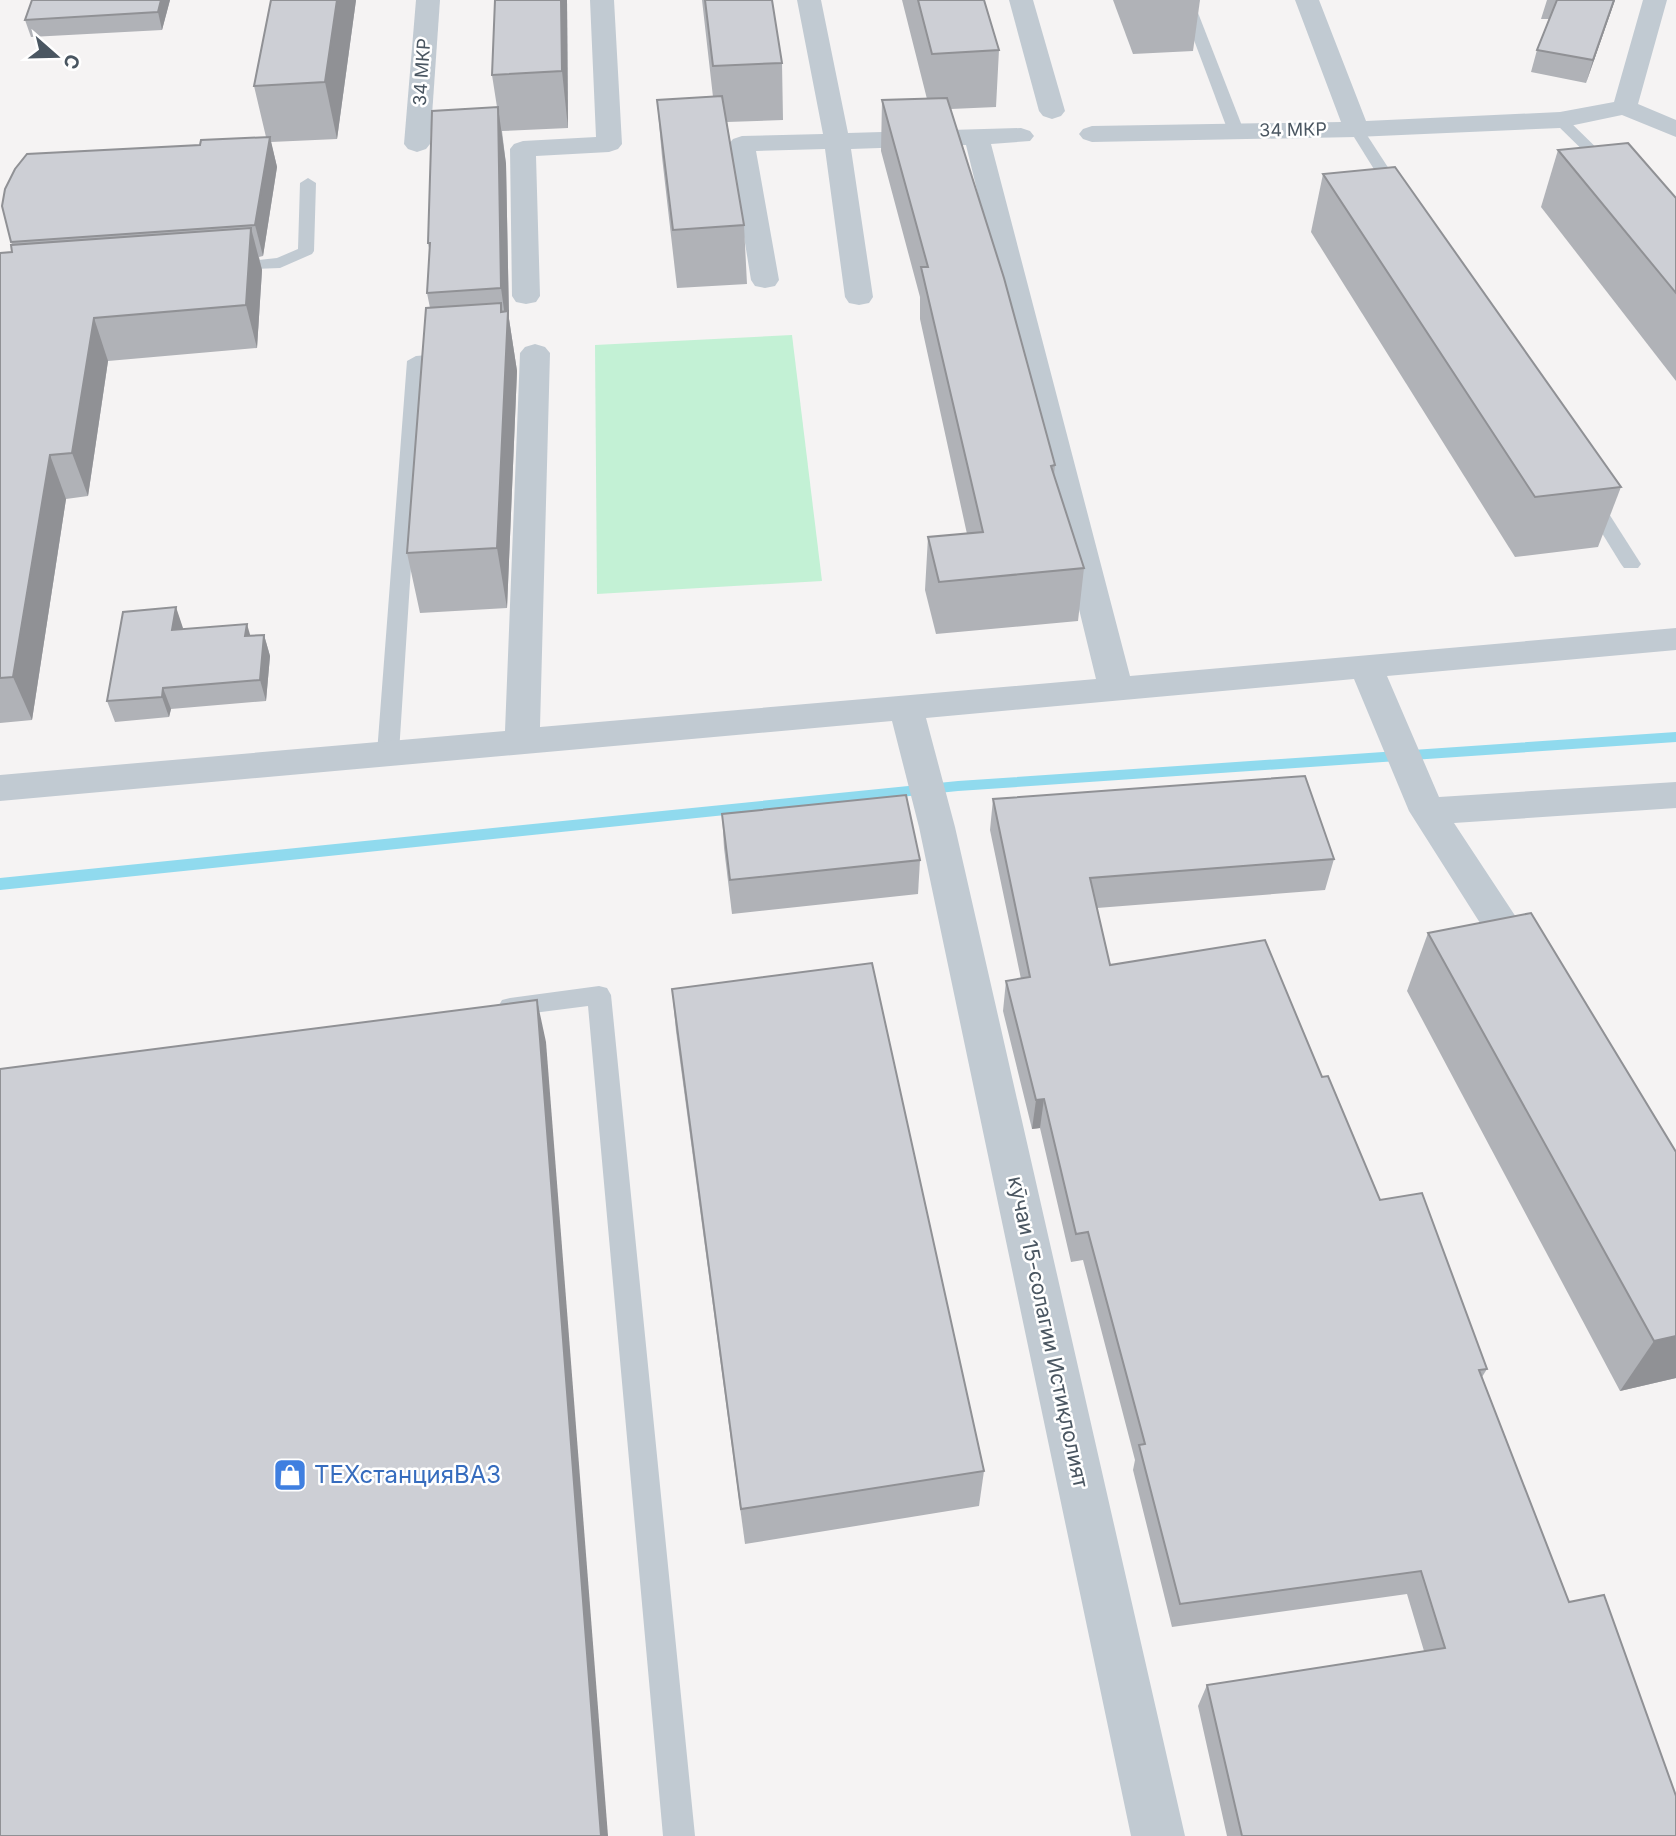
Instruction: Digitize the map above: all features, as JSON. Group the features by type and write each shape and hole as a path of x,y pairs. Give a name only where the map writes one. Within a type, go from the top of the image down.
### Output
{"street":[{"name":"34 МКР","path":"417,144 428,0"},
{"path":"526,296 523,149 609,144 602,0"},
{"path":"809,0 837,141 859,298"},
{"path":"1021,0 1052,111"},
{"name":"34 МКР","path":"1092,134 1356,129 1307,0"},
{"path":"1625,107 1655,0"},
{"path":"1356,129 1560,120 1625,107 1676,129"},
{"path":"765,280 742,144 1021,136"},
{"path":"977,138 1116,689"},
{"path":"522,740 528,354"},
{"path":"0,788 1676,639"},
{"path":"1365,665 1427,811 1548,995"},
{"name":"кӯчаи 15-солагии Истиқлолият","path":"906,707 937,828 1158,1836"},
{"path":"1427,811 1676,795"}],"lane":[{"path":"1186,0 1236,131"},
{"path":"1560,120 1620,179"},
{"path":"1356,129 1408,211"},
{"path":"213,268 280,264 306,251 308,183"},
{"path":"388,753 416,361 469,357"},
{"path":"1579,482 1631,564"},
{"path":"491,1010 599,995 679,1836"}],"green space":[{"path":"792,335 822,581 597,594 595,345"}],"building":[{"path":"32,0 161,0 158,12 25,20"},
{"path":"271,0 337,0 325,82 254,86"},
{"path":"495,0 561,0 562,71 492,75"},
{"path":"705,0 772,0 782,63 713,66"},
{"path":"918,0 984,0 999,50 932,54"},
{"path":"1557,0 1614,0 1593,60 1537,50"},
{"path":"722,96 744,225 673,230 657,100"},
{"path":"947,98 1004,278 1055,465 1051,466 1084,568 939,582 928,537 983,532 921,267 928,267 882,100"},
{"path":"498,107 501,288 427,293 432,111"},
{"path":"270,137 255,225 11,242 2,206 5,189 15,169 27,154 200,145 201,140"},
{"path":"1628,143 1676,198 1676,293 1558,150"},
{"path":"1395,167 1621,487 1535,497 1323,174"},
{"path":"251,228 246,305 94,318 72,453 50,455 13,677 0,678 0,253 12,252 11,245"},
{"path":"501,303 501,312 508,311 497,548 407,553 426,308"},
{"path":"176,607 172,630 247,624 245,636 264,635 260,680 163,688 162,697 107,701 123,612"},
{"path":"1305,776 1334,859 1090,878 1110,965 1265,940 1322,1077 1328,1076 1380,1200 1422,1193 1487,1369 1479,1370 1569,1602 1604,1595 1676,1796 1676,1836 1242,1836 1207,1685 1445,1648 1421,1571 1180,1604 1139,1445 1145,1444 1088,1232 1076,1234 1044,1099 1036,1100 1006,981 1030,977 993,799"},
{"path":"906,795 920,860 730,880 722,814"},
{"path":"1531,913 1676,1152 1676,1336 1654,1341 1428,933"},
{"path":"872,963 984,1471 741,1509 672,989"},
{"name":"ТЕХстанцияВАЗ","path":"537,1000 601,1836 0,1836 0,1069"}],"waterway":[{"path":"0,884 958,786 1676,737"}],"place":[{"name":"ТЕХстанцияВАЗ","path":"290,1475"}]}
